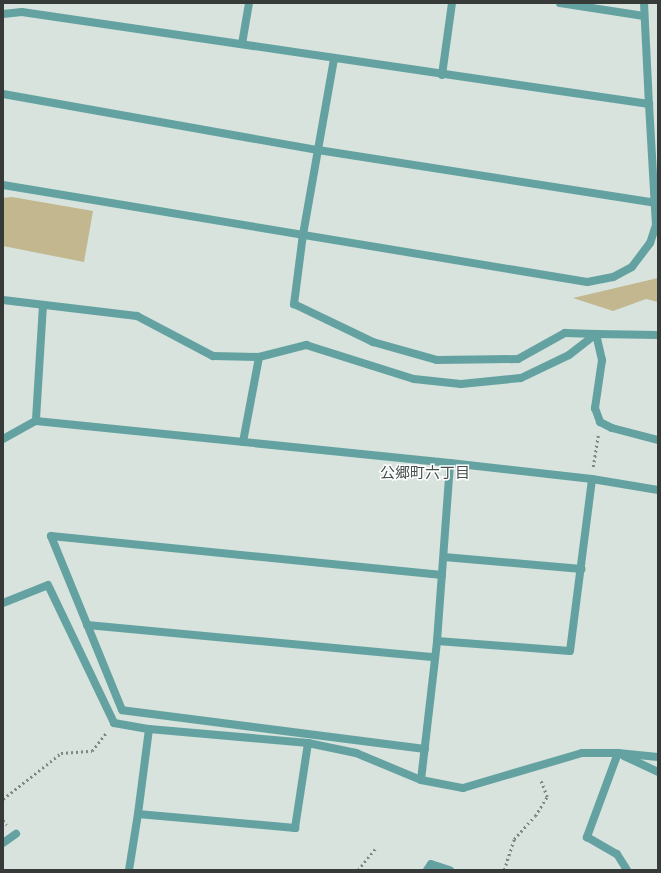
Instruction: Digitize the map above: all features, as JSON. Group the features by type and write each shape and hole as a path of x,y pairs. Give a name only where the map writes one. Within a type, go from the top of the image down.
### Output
{"street":[{"path":"242,44 249,3"},
{"path":"442,75 452,3"},
{"path":"560,3 644,16"},
{"path":"3,185 587,282 602,281 624,272 642,256 650,243 656,225 644,3"},
{"path":"3,14 22,12 442,75 649,104"},
{"path":"334,59 303,234 294,304 373,342 437,360 518,358 565,333 658,335"},
{"path":"3,94 318,150 655,203"},
{"path":"3,300 137,316 212,356 259,357 306,345 414,379 461,384 521,378 569,355 596,334"},
{"path":"36,420 44,305"},
{"path":"596,334 602,360 595,408 600,422 612,428 658,440"},
{"path":"243,442 259,357"},
{"path":"3,438 36,420 450,463 592,479 658,490"},
{"path":"421,780 438,641 450,463"},
{"path":"438,641 570,651 592,479"},
{"path":"425,749 122,710 51,536 442,574"},
{"path":"444,557 581,569"},
{"path":"3,603 48,585 114,723 149,729 308,743 356,752 421,780 463,788 582,753 618,753 658,757"},
{"path":"87,625 436,657"},
{"path":"129,870 149,729"},
{"path":"138,814 295,828 308,743"},
{"path":"618,753 658,772"},
{"path":"618,753 587,837 617,854 628,870"},
{"path":"3,844 16,834"},
{"path":"427,870 431,864 450,870"}],"path":[{"path":"592,479 600,422"},
{"path":"3,799 61,753 92,751 114,723"},
{"path":"504,870 514,839 535,816 547,798 535,767"},
{"path":"358,870 376,848"}],"shaded area":[{"path":"12,197 93,211 84,262 3,246 3,198"},
{"path":"658,278 658,302 646,299 613,311 573,298"}],"district":[{"name":"公郷町六丁目","path":"425,473"}]}
